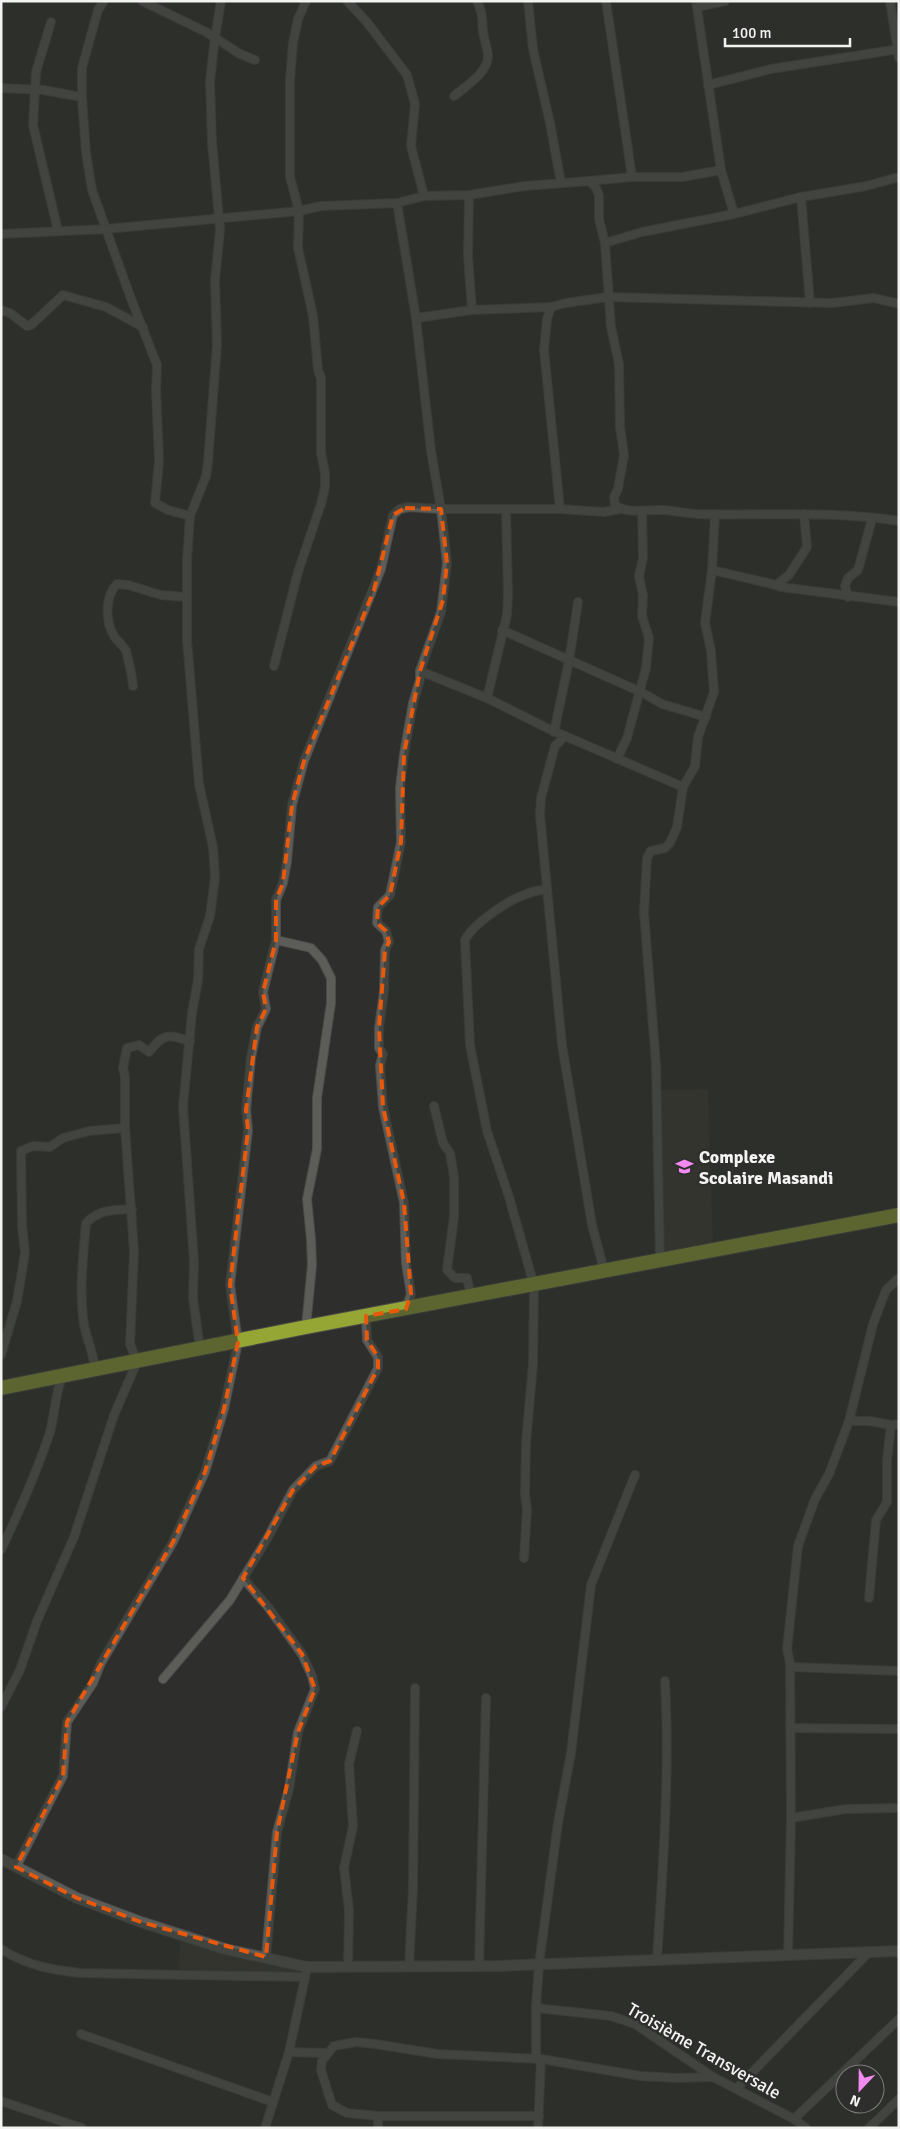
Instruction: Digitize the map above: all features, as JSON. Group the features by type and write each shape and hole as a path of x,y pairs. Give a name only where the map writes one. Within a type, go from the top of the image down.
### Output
{"highway":[{"path":"1,1388 57,1381 95,1370 306,1327 899,1214"}],"street":[{"path":"104,1 98,10 82,68 82,98 87,162 92,190 157,365 156,390 159,461 155,503 168,510 190,516"},
{"path":"142,1 214,37 240,54 255,60"},
{"path":"200,1349 194,1298 194,1262 183,1106 198,980 199,949 210,916 215,878 213,847 199,784 187,640 187,597 190,516 206,476 211,437 217,345 216,280 219,218 210,109 214,37 221,1"},
{"path":"274,666 298,572 325,487 325,474 321,453 321,378 318,370 313,316 298,248 299,211 290,177 290,79 298,19 306,1"},
{"path":"347,1 366,21 407,75 415,104 411,146 424,196"},
{"path":"454,96 480,74 487,62 488,54 483,31 483,15 477,1"},
{"path":"528,1 533,49 561,182"},
{"path":"606,1 632,177"},
{"path":"725,1 696,4 720,170 734,214"},
{"path":"708,85 771,69 898,52 890,1"},
{"path":"51,22 36,72 33,125 58,231"},
{"path":"1,88 36,89 82,98"},
{"path":"1,234 106,229 299,211 321,206 397,203 424,196 469,195 561,182 632,177 682,177 720,170"},
{"path":"605,242 642,232 734,214 801,197 866,186 899,177"},
{"path":"589,181 595,186 599,195 598,219 605,242 611,327 619,372 620,427 624,455 618,489 613,502 620,509"},
{"path":"469,195 468,256 472,310"},
{"path":"801,197 810,302"},
{"path":"397,203 416,318 431,451 441,509 446,563 443,600 420,671 420,680 413,704 404,754 400,788 401,842 390,895 378,907 378,922 386,931 389,942 385,950 384,991 379,1028 379,1048 383,1054 380,1065 383,1107 404,1202 406,1263 411,1294 406,1309"},
{"path":"1,310 10,313 27,326 31,325 64,295 106,307 143,327"},
{"path":"416,318 472,310 551,307 608,297 832,303 874,298 899,304"},
{"path":"551,307 547,319 544,350 560,509"},
{"path":"16,1867 63,1776 67,1722 93,1683 101,1663 173,1542 205,1472 224,1409 238,1342 230,1285 248,1130 246,1110 251,1058 257,1027 266,1009 263,992 276,940 276,900 283,883 292,805 304,761 382,569 393,515 400,509 409,507 506,510 560,509 604,512 620,509 715,514 804,514 899,521"},
{"path":"487,698 507,615 506,510"},
{"path":"617,759 627,738 646,668 649,638 642,616 643,595 639,576 643,558 642,511"},
{"path":"660,1259 656,1064 644,912 647,858 651,851 666,848 677,827 683,787 695,766 698,736 714,692 711,651 705,623 712,570 715,514"},
{"path":"776,584 788,575 808,547 804,514"},
{"path":"848,597 846,586 848,578 858,570 872,518"},
{"path":"712,570 740,578 776,584 781,587 899,602"},
{"path":"133,686 125,649 114,637 109,627 108,597 111,590 117,584 128,585 161,595 187,597"},
{"path":"554,732 569,661 578,602"},
{"path":"502,630 641,692 662,704 706,717"},
{"path":"420,671 487,698 554,732 683,787"},
{"path":"565,736 555,746 541,798 540,814 562,1045 592,1226 604,1270"},
{"path":"524,1558 527,1509 525,1495 526,1442 533,1364 534,1284 509,1196 487,1131 470,1046 465,940 468,934 479,924 507,904 524,895 547,889"},
{"path":"276,940 311,948 322,960 331,978 331,1003 317,1098 317,1149 306,1199 312,1265 306,1327"},
{"path":"1,1708 20,1670 36,1621 74,1537 114,1415 130,1378 134,1251 125,1128 125,1077 123,1068 127,1048 139,1045 149,1052 165,1036 190,1041"},
{"path":"434,1106 443,1143 450,1153 454,1177 454,1217 447,1270 455,1278 467,1278 471,1296"},
{"path":"1,1355 17,1301 25,1253 22,1226 21,1151 33,1146 50,1147 63,1138 89,1131 125,1128"},
{"path":"95,1370 94,1358 86,1334 81,1290 86,1223 95,1214 110,1210 132,1209"},
{"path":"788,1956 791,1818 790,1667 787,1649 798,1546 814,1499 829,1474 849,1421 873,1324 886,1290 899,1278"},
{"path":"411,1294 424,1305"},
{"path":"163,1679 230,1600 267,1540 293,1490 316,1466 330,1461 378,1368 378,1357 367,1340 366,1316"},
{"path":"130,1363 130,1378"},
{"path":"1,1550 46,1442 54,1418 57,1381"},
{"path":"849,1421 895,1424 887,1460 886,1502 876,1520 869,1598"},
{"path":"538,2128 536,2008 539,1964 558,1823 571,1753 591,1585 635,1475"},
{"path":"243,1578 268,1607 302,1654 312,1676 315,1689 298,1732 289,1789 277,1832 266,1957"},
{"path":"790,1667 899,1671"},
{"path":"657,1959 666,1824 667,1714 665,1681"},
{"path":"409,1967 414,1871 415,1688"},
{"path":"479,1965 486,1698"},
{"path":"790,1728 899,1729"},
{"path":"348,1967 349,1911 344,1868 353,1826 349,1764 357,1731"},
{"path":"791,1818 846,1809 895,1808"},
{"path":"1,1860 77,1898 141,1922 225,1949 266,1957 306,1972"},
{"path":"1,1949 16,1959 47,1969 80,1973 306,1972 348,1967 539,1964 899,1951"},
{"path":"737,2088 869,1952"},
{"path":"265,2128 289,2052 306,1972"},
{"name":"Troisième Transversale","path":"536,2008 612,2016 635,2024 713,2077 794,2119 806,2128"},
{"path":"794,2119 899,2019"},
{"path":"81,2034 273,2102"},
{"path":"539,2116 378,2116 347,2113 332,2105 321,2070 322,2061 334,2046 356,2042 438,2054 538,2059 601,2071 641,2076 713,2077"},
{"path":"289,2052 327,2054"},
{"path":"869,2128 899,2099"},
{"path":"1,2101 82,2128"},
{"path":"378,2116 378,2128"}],"highlighted area":[{"path":"405,508 441,509 447,563 443,600 420,671 404,754 401,842 390,895 378,907 377,923 386,931 389,942 385,950 379,1028 383,1107 404,1203 411,1294 406,1309 366,1316 367,1340 378,1357 378,1368 330,1461 316,1466 293,1490 243,1578 302,1654 315,1689 298,1732 277,1832 266,1957 141,1922 77,1898 16,1867 63,1776 67,1722 173,1542 205,1472 224,1409 238,1342 230,1285 248,1130 246,1110 257,1027 266,1009 263,992 276,940 276,900 283,883 292,805 304,761 374,590 393,515"}],"shaded area":[{"name":"Complexe Scolaire Masandi","path":"708,1089 713,1244 662,1252 657,1090"},
{"path":"181,1938 296,1966 306,1973 178,1972"}],"place":[{"name":"Complexe Scolaire Masandi","path":"685,1167"}]}
